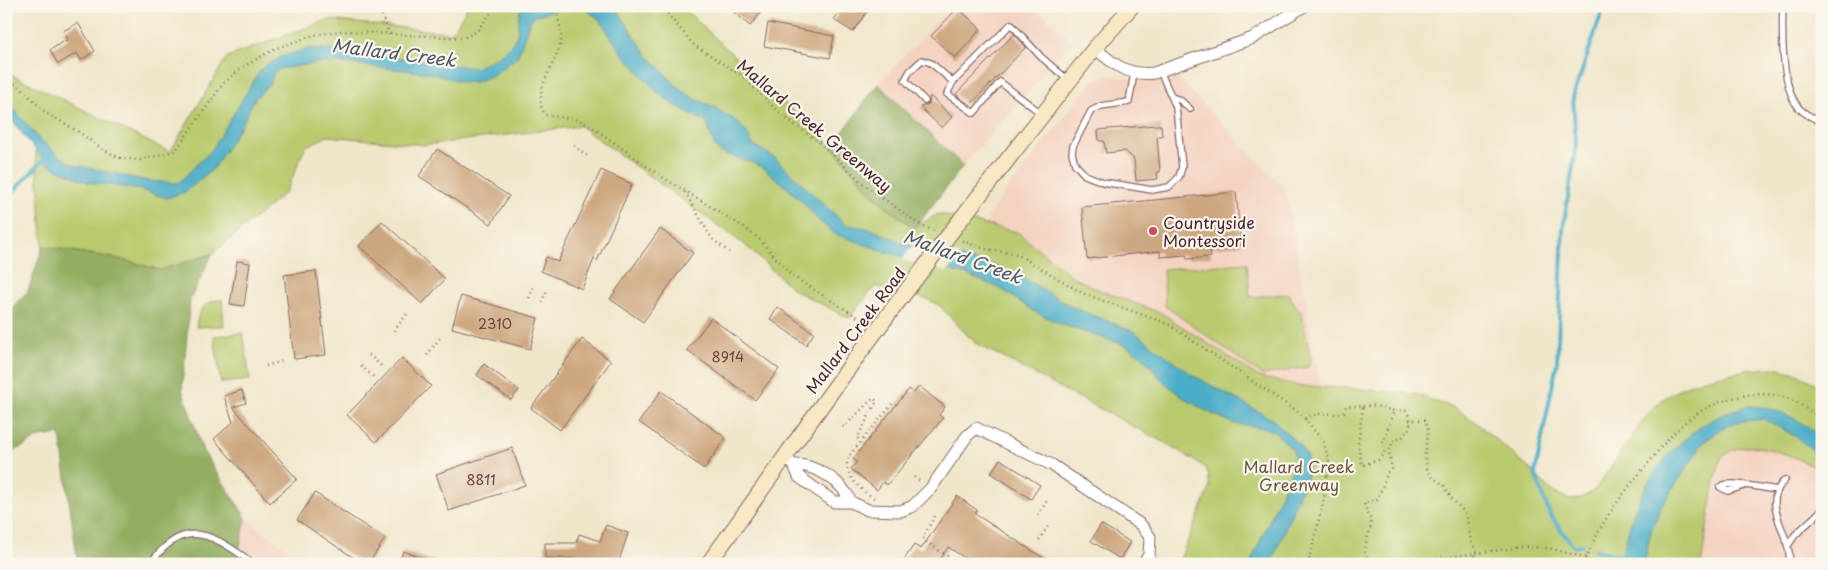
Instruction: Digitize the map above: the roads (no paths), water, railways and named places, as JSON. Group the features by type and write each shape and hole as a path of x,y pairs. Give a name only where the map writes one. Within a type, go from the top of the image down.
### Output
{"main road":[{"name":"Mallard Creek Road","path":"708,564 790,461 834,386 876,330 1095,48 1132,6"}],"street":[{"path":"1095,48 1117,67 1143,74 1160,71 1253,38 1304,6"},
{"path":"790,461 799,477 834,502 851,502 868,510 901,511 913,506 931,488 967,436 976,428 1052,465 1141,525 1150,537 1149,555 1143,564"},
{"path":"790,461 808,464 846,489 851,502"}],"lane":[{"path":"1783,6 1781,42 1791,94 1799,108 1822,122"},
{"path":"1043,115 1000,82 974,113 947,94 953,82 1011,24 1041,57 1069,81"},
{"path":"925,101 905,80 910,71 922,60 931,63 953,82"},
{"path":"1134,73 1129,102 1097,107 1089,114 1083,124 1072,153 1075,164 1085,175 1106,182 1162,190 1173,184 1180,177 1182,167 1176,107 1160,71"},
{"path":"1172,97 1180,100 1190,108"},
{"path":"1786,480 1778,490 1776,514 1789,544 1789,564"},
{"path":"1744,486 1778,490"},
{"path":"1789,544 1794,535 1822,510"},
{"path":"150,564 172,540 189,535 206,535 224,542 254,564"}],"water":[{"path":"522,6 615,6 647,55 676,85 693,98 714,107 736,121 748,134 752,144 775,158 846,225 868,228 911,246 993,265 1022,277 1072,307 1133,331 1191,374 1272,419 1299,445 1307,457 1308,473 1271,564 1250,564 1295,463 1293,450 1274,432 1265,428 1235,424 1206,411 1182,397 1161,379 1143,357 1125,345 1063,325 1035,312 1001,289 967,275 889,253 835,234 818,220 802,201 765,169 716,149 706,122 671,103 656,91 618,48 600,20 584,8 560,9 534,16 529,23 518,56 493,75 476,82 463,82 429,73 342,63 319,63 279,69 274,73 270,83 254,100 242,124 213,169 185,192 167,198 141,190 88,182 48,165 6,114 6,99 39,139 62,158 75,165 148,181 178,183 211,151 259,72 266,65 281,57 308,49 336,49 474,68 493,59 514,40 517,34"},
{"path":"1749,406 1779,412 1805,425 1822,437 1822,458 1796,437 1765,419 1736,422 1723,428 1703,443 1661,507 1651,531 1644,564 1620,564 1638,502 1661,464 1673,450 1701,427 1732,411"}],"waterway":[{"path":"1582,545 1573,546 1550,515 1535,473 1557,363 1563,229 1576,147 1573,97 1604,6"},
{"path":"6,199 46,157"},
{"path":"1595,550 1625,556"}],"place":[{"name":"Countryside Montessori","path":"1153,231"}],"water label":[{"name":"Mallard Creek","path":"394,52"},
{"name":"Mallard Creek","path":"963,256"}],"park label":[{"name":"Mallard Creek Greenway","path":"1299,475"}]}
